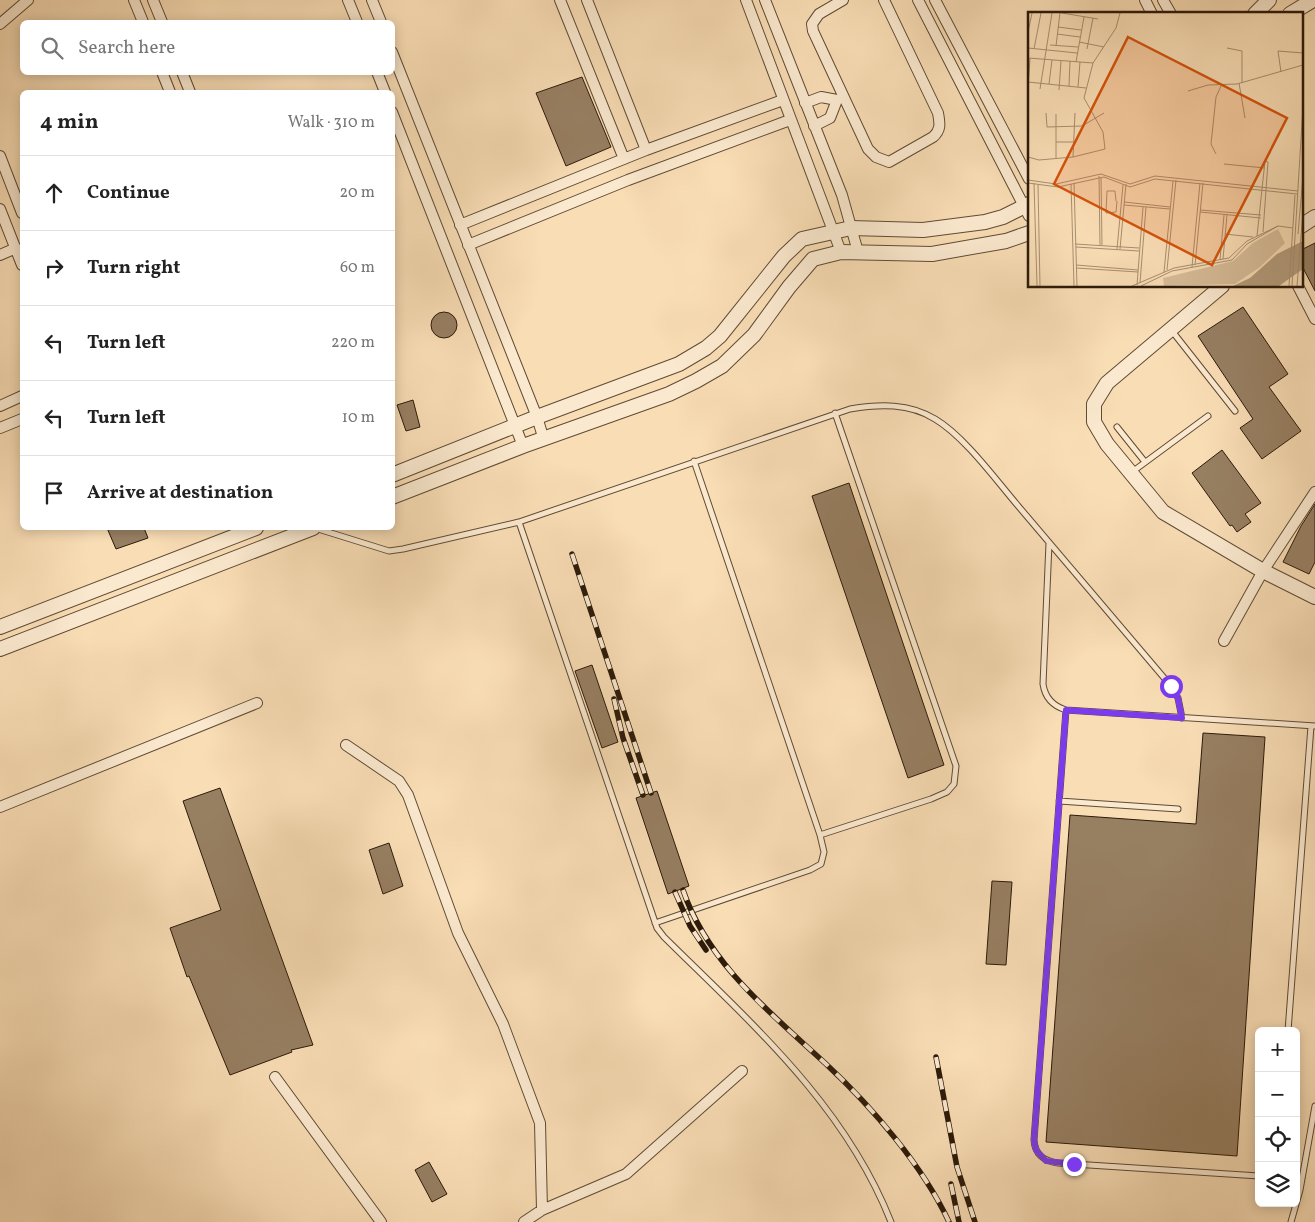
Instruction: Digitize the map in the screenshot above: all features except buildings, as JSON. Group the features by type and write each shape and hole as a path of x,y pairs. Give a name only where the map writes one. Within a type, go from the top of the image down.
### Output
{"street":[{"path":"0,24 28,0"},
{"path":"134,0 142,20"},
{"path":"153,0 161,20"},
{"path":"348,0 356,20"},
{"path":"372,0 380,20"},
{"path":"560,0 624,158"},
{"path":"587,0 646,150"},
{"path":"746,0 841,252"},
{"path":"765,0 842,195 858,252"},
{"path":"843,0 819,14 812,24 813,31 840,98 868,149 889,162 939,132 940,125 938,113 884,0"},
{"path":"395,474 537,417 663,372 706,348 720,336 784,256 802,239 834,230 851,228 923,230 985,222 1027,209 918,0"},
{"path":"934,0 1028,177"},
{"path":"1145,0 1151,12"},
{"path":"1163,0 1170,12"},
{"path":"1256,12 1268,0"},
{"path":"1293,12 1313,0"},
{"path":"395,60 537,417 544,440"},
{"path":"163,75 169,90"},
{"path":"183,75 189,90"},
{"path":"378,75 384,90"},
{"path":"805,103 821,98 840,98"},
{"path":"814,126 830,118 840,98"},
{"path":"460,225 624,158 783,100"},
{"path":"395,120 523,446"},
{"path":"468,244 628,180 790,120"},
{"path":"0,156 20,208"},
{"path":"0,209 20,259"},
{"path":"1302,225 1315,217"},
{"path":"395,496 523,446 669,394 722,366 754,335 789,286 813,259 841,252 932,254 1006,241 1028,232"},
{"path":"0,255 16,248"},
{"path":"1220,288 1107,383 1094,404 1094,422 1107,444 1163,512 1263,571 1315,597"},
{"path":"1299,288 1315,319"},
{"path":"0,406 20,397"},
{"path":"0,428 20,420"},
{"path":"1224,641 1263,571 1315,492"},
{"path":"0,627 251,530"},
{"path":"0,649 308,530"},
{"path":"0,807 257,703"},
{"path":"346,745 399,781 408,795 458,933 503,1024 540,1123 542,1210"},
{"path":"524,1222 542,1210 626,1174 742,1071"},
{"path":"275,1077 381,1222"}],"lane":[{"path":"1171,329 1235,411"},
{"path":"320,530 389,551 519,522 834,413 871,406 891,405 912,409 935,418 953,432 1171,686 1178,698 1182,718"},
{"path":"820,835 931,799 950,788 956,775 956,766 834,413"},
{"path":"1130,474 1208,416"},
{"path":"1117,427 1145,462"},
{"path":"655,923 818,866 822,862 824,852 820,835 694,461"},
{"path":"519,522 655,923 664,938 774,1046 818,1096 857,1152 891,1222"},
{"path":"1049,543 1043,684 1044,690 1052,703 1066,710 1313,726 1288,1027"},
{"path":"1066,710 1034,1140 1036,1150 1046,1161 1058,1163 1255,1176"},
{"path":"1059,801 1178,809"},
{"path":"1291,1222 1300,1190 1315,1106"}],"railway":[{"path":"572,554 651,793"},
{"path":"614,699 623,738 643,795"},
{"path":"683,890 694,917 708,941 725,964 743,986 826,1064 878,1118 911,1159 949,1222"},
{"path":"675,892 690,926 706,950"},
{"path":"936,1057 957,1167 975,1222"},
{"path":"951,1184 959,1222"}],"route":[{"path":"1074,1164 1046,1161 1040,1156 1034,1145 1066,710 1182,718 1178,698 1171,686"}]}
